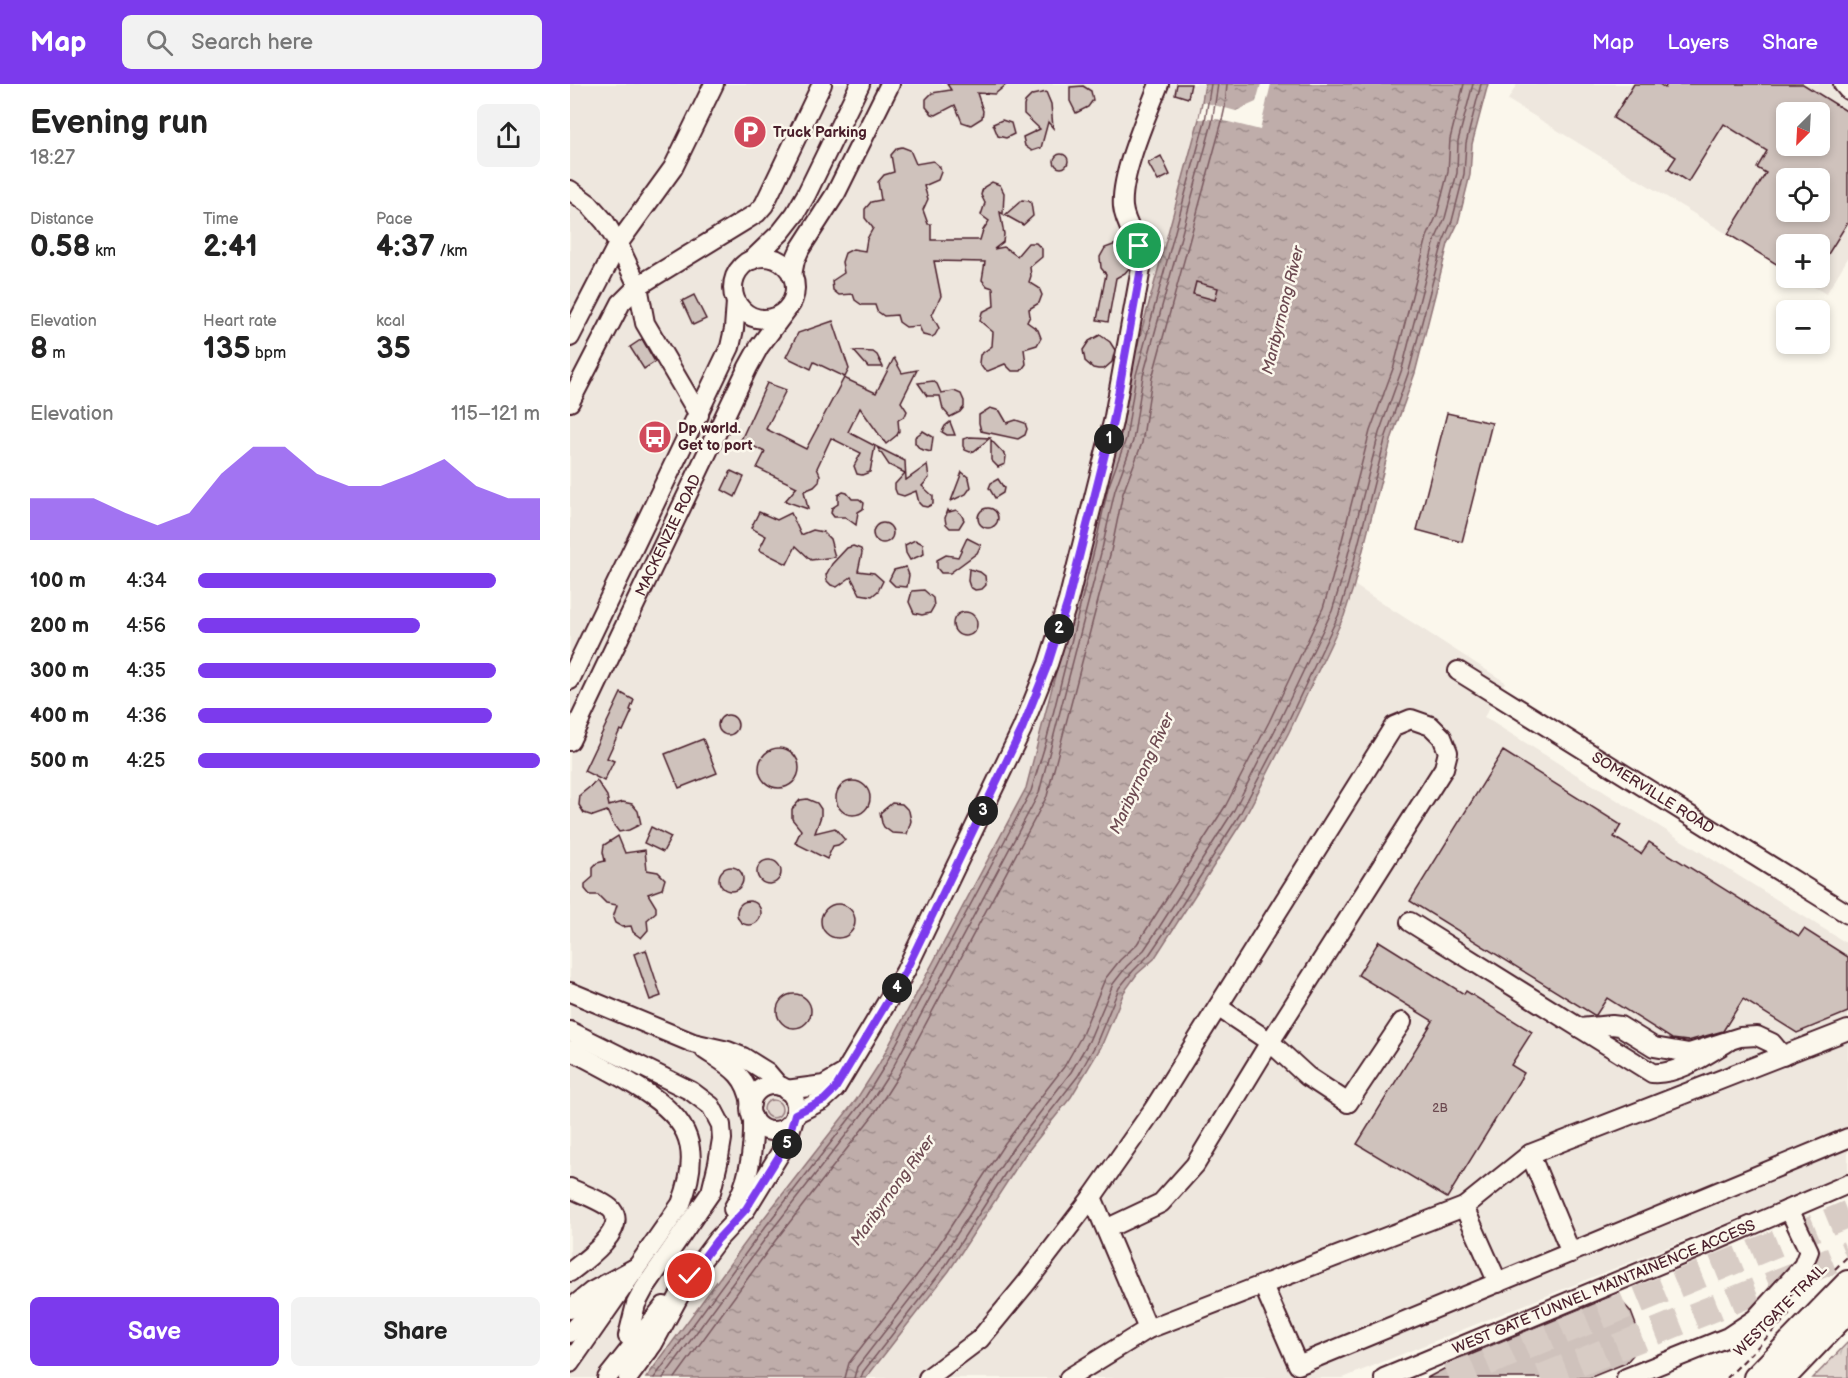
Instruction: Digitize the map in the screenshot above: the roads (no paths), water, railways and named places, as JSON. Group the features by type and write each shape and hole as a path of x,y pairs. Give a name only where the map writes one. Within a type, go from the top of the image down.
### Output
{"main road":[{"path":"1756,1378 1840,1278"},
{"path":"1783,1378 1848,1310"}],"street":[{"path":"570,337 618,244 673,168 714,84"},
{"path":"570,402 621,303 638,285 758,213 764,205 822,84"},
{"path":"752,260 761,257 779,261 792,275 795,295 785,312 768,319 749,316 736,302 733,294 735,277 739,270 781,232 801,205 860,84"},
{"path":"792,275 800,249 836,193 890,84"},
{"path":"843,1074 824,1085 783,1088 773,1085 761,1089 753,1098 752,1111 763,1129 770,1131 784,1128 795,1116 824,1100 835,1089 905,972 1026,720 1048,664 1068,601 1113,422 1142,263 1142,252 1123,209 1123,192 1137,143 1159,84"},
{"path":"1843,84 1848,90"},
{"path":"570,189 589,204 605,222 618,244 638,285 645,323 699,415"},
{"name":"MACKENZIE ROAD","path":"570,680 699,415 730,346 736,302"},
{"name":"MACKENZIE ROAD","path":"570,741 748,367 759,347 791,304"},
{"name":"SOMERVILLE ROAD","path":"1458,671 1848,914"},
{"path":"928,1378 980,1339 1092,1197 1153,1110 1394,726 1411,719 1431,726 1442,737 1448,752 1444,768 1270,1042 1195,1165 1161,1203 1106,1229"},
{"path":"1410,922 1652,1073 1660,1074 1693,1063 1740,1036 1757,1036 1772,1043 1783,1056"},
{"path":"570,992 693,1043 743,1057 767,1072 795,1100 795,1116 787,1143 746,1209 717,1240 674,1298 642,1347 628,1378"},
{"path":"1218,1007 1270,1042 1307,1076 1348,1103 1402,1022"},
{"path":"1580,1028 1612,1024 1620,1026 1654,1047 1689,1053 1729,1041"},
{"path":"1069,1378 1148,1329 1464,1207 1530,1154 1848,1030"},
{"path":"570,1031 691,1091 711,1106 721,1125 720,1151 711,1192 636,1304 628,1336 642,1347"},
{"path":"693,1043 740,1076 748,1088 752,1111 754,1142 747,1181 717,1240"},
{"path":"570,1050 645,1091 674,1113 684,1129 690,1149 691,1167 687,1188 676,1212 570,1363"},
{"path":"1263,1285 1298,1365 1848,1138"},
{"path":"1530,1154 1571,1253"},
{"name":"WEST GATE TUNNEL MAINTAINENCE ACCESS","path":"1384,1378 1848,1184"},
{"path":"570,1188 610,1208 615,1215 614,1224 603,1245 570,1272"},
{"path":"1092,1197 1148,1329"},
{"path":"1464,1207 1498,1283"},
{"path":"1626,1378 1728,1337 1755,1319 1803,1266 1809,1251 1790,1209"},
{"path":"570,1309 591,1292 639,1265"},
{"path":"570,1322 639,1265"},
{"path":"570,1333 639,1265"},
{"path":"570,1347 639,1265"},
{"path":"572,1378 595,1344 639,1265"},
{"path":"607,1378 642,1347"}],"water":[{"name":"Maribyrnong River","path":"1205,84 1488,84 1472,144 1470,175 1458,223 1448,244 1415,373 1392,437 1344,616 1289,732 1245,817 1154,959 1137,974 1124,992 1101,1047 1071,1097 1024,1156 949,1271 866,1378 646,1378 757,1227 856,1100 879,1064 1026,788 1089,545 1120,438 1130,373 1199,119"}],"tunnel":[{"path":"1449,1378 1848,1214"},
{"path":"1541,1378 1848,1254"}],"place":[{"name":"Truck Parking","path":"750,132"},
{"name":"Dp world. Get to port","path":"655,437"}]}
